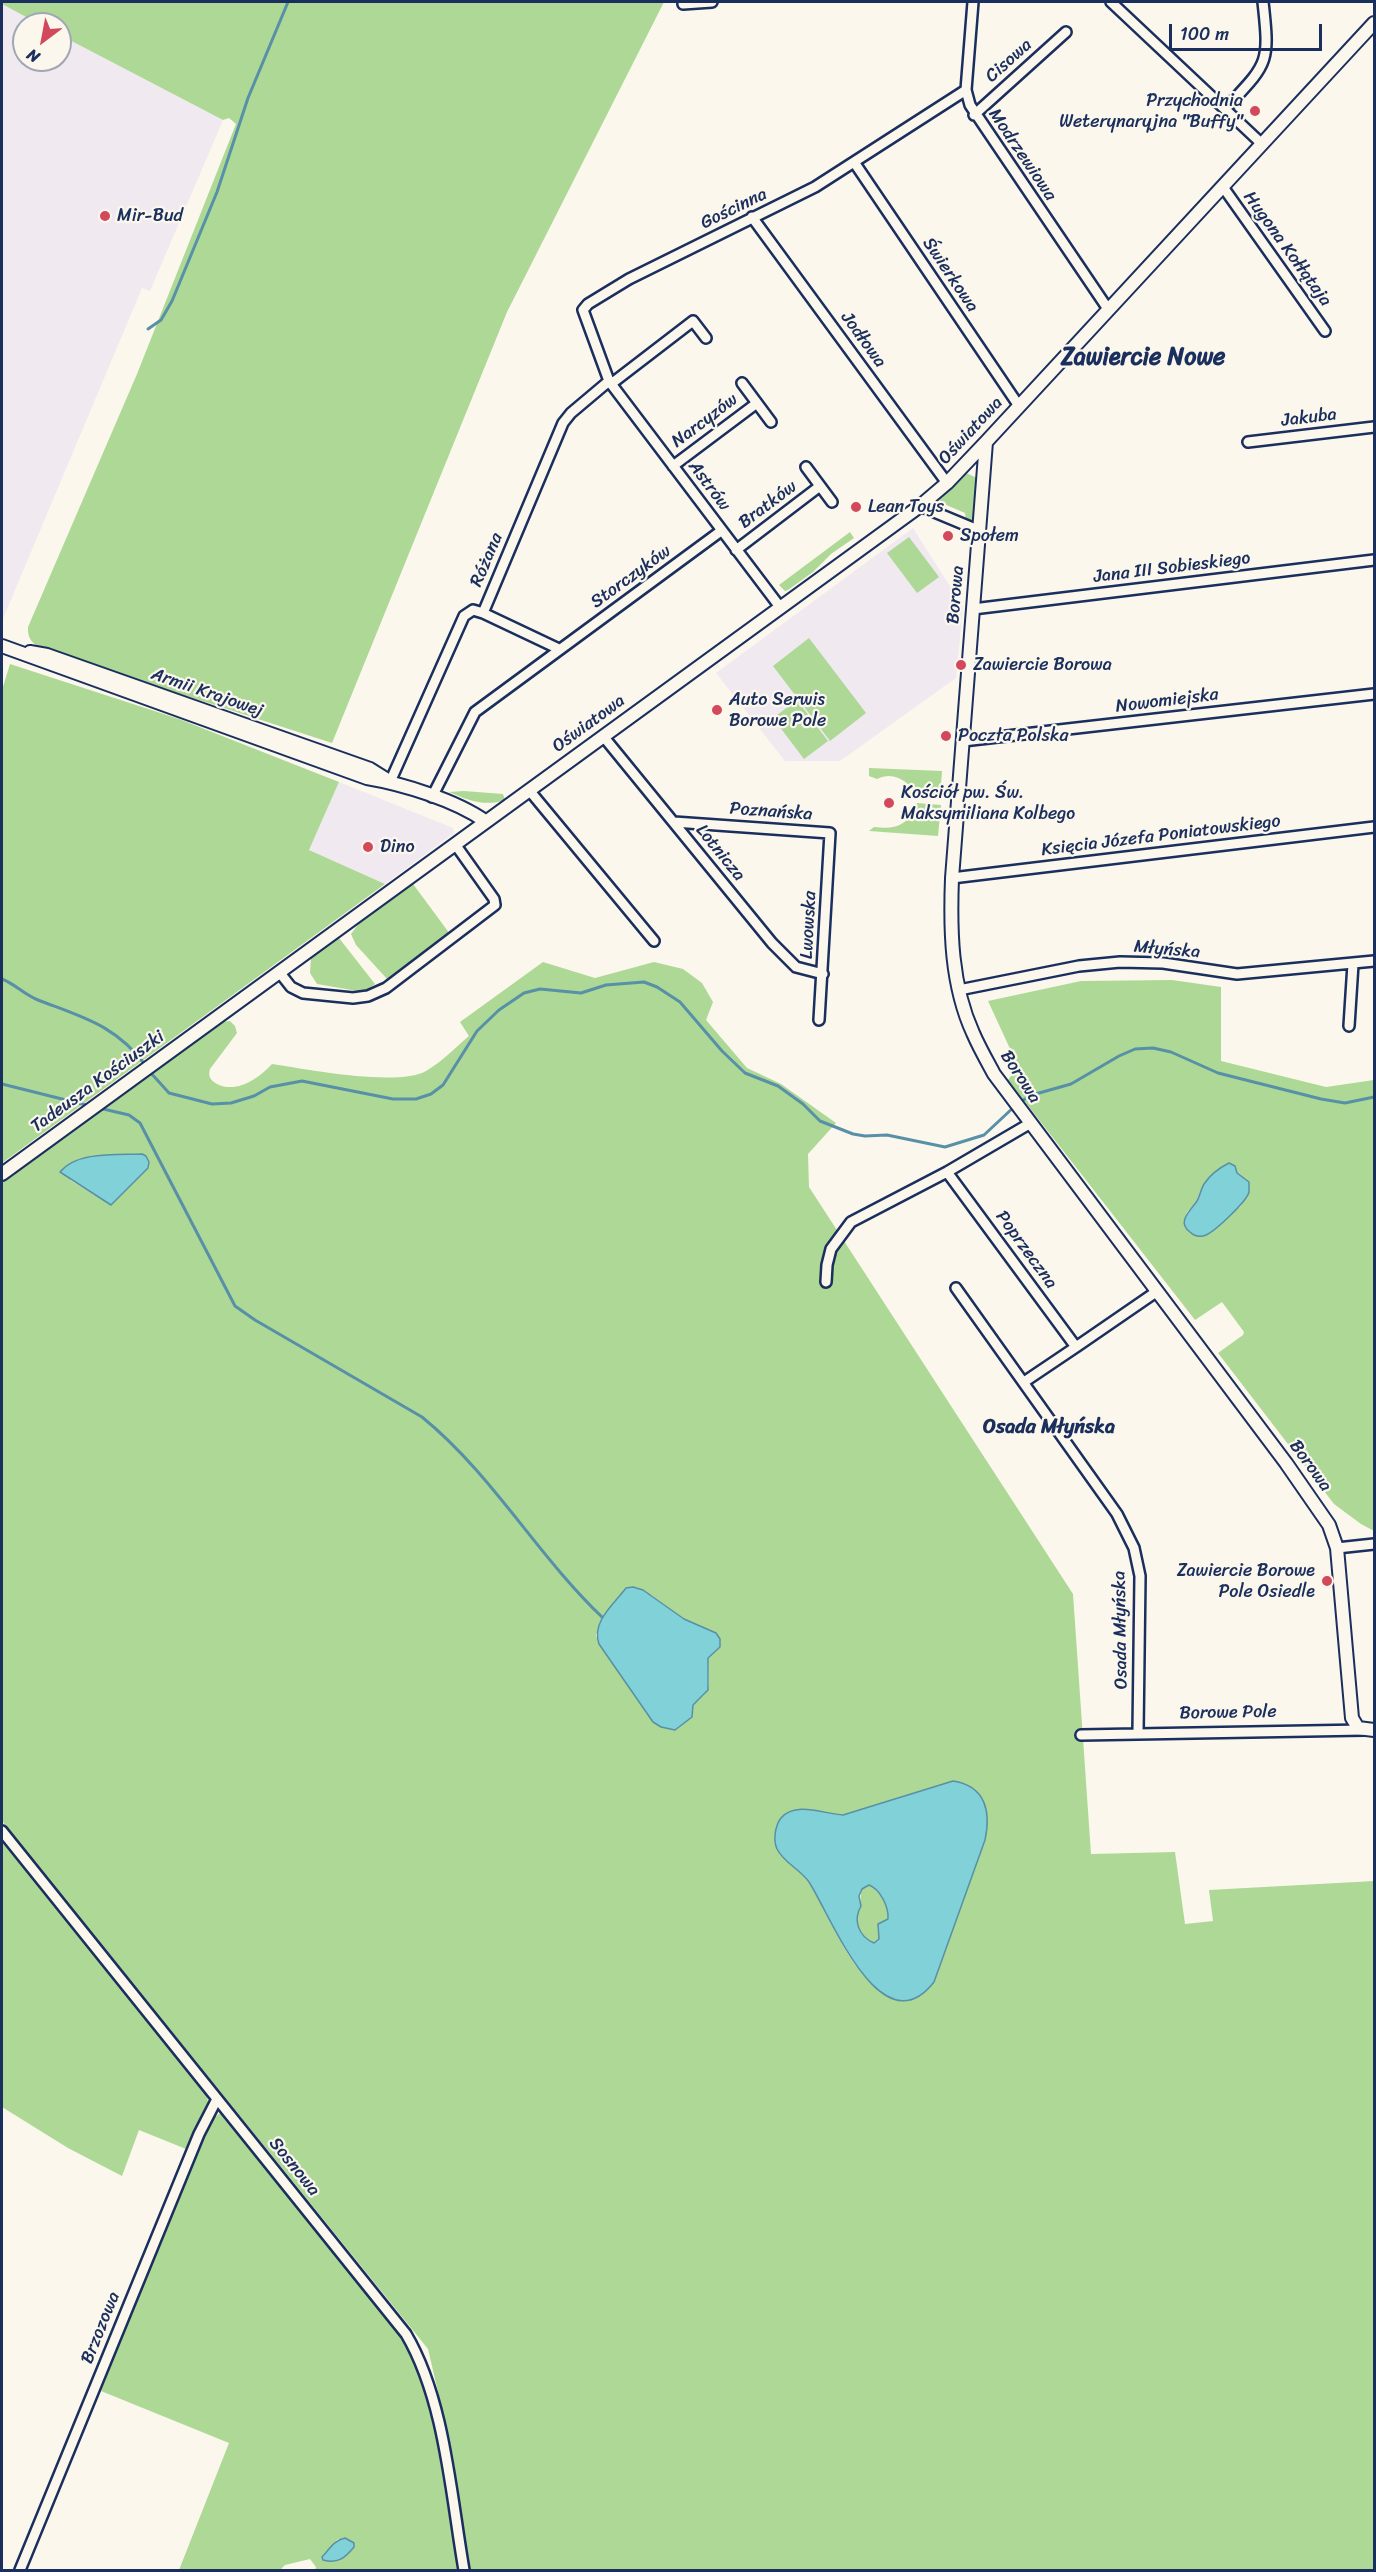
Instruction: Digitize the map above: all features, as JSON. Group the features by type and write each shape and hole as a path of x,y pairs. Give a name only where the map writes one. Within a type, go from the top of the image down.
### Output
{"street":[{"path":"683,4 712,2"},
{"name":"Modrzewiowa","path":"973,2 966,90 975,115 1108,309"},
{"path":"1111,2 1262,144"},
{"path":"1225,109 1258,73 1265,59 1268,41 1263,2"},
{"name":"Oświatowa","path":"186,1040 920,506 947,483 1374,23"},
{"name":"Cisowa","path":"975,115 1066,32"},
{"name":"Gościnna","path":"610,382 583,317 585,307 629,279 801,195 966,90"},
{"name":"Świerkowa","path":"854,162 1019,406"},
{"name":"Hugona Kołłątaja","path":"1223,187 1324,331"},
{"name":"Jodłowa","path":"752,217 947,483"},
{"name":"Różana","path":"390,782 464,616 473,610 483,613 563,423 571,413 610,382 693,321 706,338"},
{"name":"Astrów","path":"610,382 780,607"},
{"name":"Narcyzów","path":"742,383 771,422"},
{"name":"Narcyzów","path":"673,466 757,403"},
{"name":"Jakuba","path":"1248,442 1374,427"},
{"name":"Borowa","path":"986,442 952,878 953,955 959,990 972,1032 994,1074 1317,1506 1333,1532 1337,1548 1352,1718 1356,1727 1370,1730"},
{"name":"Bratków","path":"806,467 832,502"},
{"name":"Bratków","path":"736,550 820,486"},
{"path":"920,506 980,531"},
{"name":"Storczyków","path":"432,797 475,712 721,531"},
{"name":"Jana III Sobieskiego","path":"973,609 1374,560"},
{"path":"483,613 559,649"},
{"name":"Armii Krajowej","path":"5,647 367,778 390,782 464,808 485,821"},
{"name":"Nowomiejska","path":"963,741 1374,694"},
{"name":"Lotnicza","path":"603,736 772,943 796,967 823,974"},
{"path":"529,790 654,941"},
{"name":"Poznańska","path":"674,822 830,832"},
{"name":"Księcia Józefa Poniatowskiego","path":"952,878 1374,827"},
{"name":"Lwowska","path":"819,1020 830,832"},
{"path":"280,973 291,987 303,993 353,998 375,993 395,981 495,905 494,899 455,844"},
{"name":"Młyńska","path":"959,990 1079,966 1120,962 1163,963 1237,974 1374,961"},
{"path":"1349,1026 1353,964"},
{"name":"Tadeusza Kościuszki","path":"2,1174 186,1040"},
{"path":"826,1282 831,1249 851,1222 947,1172 1026,1119"},
{"name":"Poprzeczna","path":"947,1172 1076,1347"},
{"name":"Osada Młyńska","path":"956,1288 1117,1514 1134,1548 1140,1576 1138,1732"},
{"path":"1024,1382 1156,1292"},
{"path":"1337,1548 1374,1544"},
{"name":"Borowe Pole","path":"1081,1735 1138,1732 1370,1730"},
{"name":"Sosnowa","path":"2,1831 394,2316 421,2359 440,2427 464,2571"},
{"name":"Brzozowa","path":"20,2571 199,2134 217,2099"}],"shaded area":[{"path":"2,4 17,12 12,12 12,72 72,72 72,41 223,120 150,291 142,288 2,621"},
{"path":"913,528 963,607 956,678 840,761 785,761 716,673"},
{"path":"339,782 453,828 454,833 385,884 309,850"}],"green space":[{"path":"2,2 664,2 507,312 332,743 45,650 30,639 28,627 137,374 236,124 229,118 223,120 72,41 72,12 17,12"},
{"path":"966,473 977,478 975,518 970,522 966,521 965,513 944,504 944,512 939,506 940,498"},
{"path":"850,532 854,538 831,554 813,572 788,590 785,591 779,585"},
{"path":"909,537 939,577 917,593 887,553"},
{"path":"809,638 866,713 830,741 773,666"},
{"path":"10,664 179,719 339,782 309,850 385,884 2,1163 2,690"},
{"path":"797,700 828,741 804,759 773,718"},
{"path":"869,768 942,771 940,799 918,797 906,782 895,777 877,779 869,776"},
{"path":"449,792 503,794 505,800 483,803"},
{"path":"917,803 941,805 938,836 869,831 874,827 889,828 901,824 910,816"},
{"path":"413,884 450,934 388,980 356,945 351,934 360,922"},
{"path":"339,938 375,984 363,992 317,984 310,973 311,958"},
{"path":"543,962 595,978 654,962 683,969 702,983 713,1002 706,1020 747,1068 781,1084 836,1123 808,1154 809,1187 1073,1594 1091,1854 1175,1852 1185,1924 1213,1921 1209,1890 1374,1881 1374,2570 470,2570 453,2456 428,2349 2,1821 2,1182 222,1022 230,1021 237,1033 210,1069 209,1076 217,1084 232,1087 254,1079 272,1064 328,1073 374,1077 413,1075 432,1067 469,1036 460,1022","holes":["142,1154 149,1162 148,1168 111,1205 70,1180 116,1155","651,1595 684,1619 716,1633 720,1639 714,1653 708,1657 709,1685 704,1695 693,1705 692,1717 625,1682 596,1636 609,1609 622,1601","953,1781 978,1799 986,1810 985,1840 884,1994 871,1983 850,1957 809,1883 781,1853 775,1840 810,1809 826,1814 843,1815"]},
{"path":"1172,980 1221,987 1221,1061 1326,1087 1374,1080 1374,1531 1334,1504 1218,1353 1244,1332 1222,1302 1195,1320 1008,1080 1018,1066 988,1001 1081,981","holes":["1218,1169 1237,1173 1249,1183 1241,1206 1226,1217 1187,1230 1184,1220 1204,1184"]},
{"path":"2,1839 207,2094 208,2103 186,2149 139,2130 122,2176 68,2148 2,2107"},
{"path":"869,1885 883,1898 888,1913 879,1939 874,1943 861,1931 856,1918 861,1907 862,1889"},
{"path":"220,2113 225,2115 382,2308 415,2361 432,2413 458,2570 315,2570 316,2567 310,2559 285,2565 280,2570 179,2570 229,2443 101,2391 157,2248 213,2119","holes":["338,2539 354,2547 340,2558 322,2557"]}],"water":[{"path":"142,1154 149,1162 148,1168 111,1205 60,1172 76,1160 87,1157"},
{"path":"1229,1163 1235,1166 1237,1173 1249,1182 1249,1192 1236,1210 1214,1230 1203,1236 1194,1235 1186,1228 1184,1220 1197,1201 1206,1181"},
{"path":"633,1587 643,1590 684,1619 716,1633 720,1639 720,1647 708,1658 708,1690 693,1705 692,1717 675,1730 661,1727 653,1722 599,1644 598,1628 605,1614 626,1588"},
{"path":"953,1781 973,1788 984,1802 987,1820 985,1840 934,1982 914,1999 895,2000 877,1989 844,1946 809,1882 777,1849 776,1829 781,1818 787,1813 802,1809 843,1815","holes":["869,1885 883,1899 888,1914 888,1919 878,1924 879,1939 874,1943 864,1936 857,1922 861,1906 859,1896 862,1889"]},
{"path":"345,2538 354,2543 354,2547 347,2554 337,2561 323,2560 322,2557 332,2546"}],"waterway":[{"path":"148,329 161,320 172,301 217,192 248,98 288,2"},
{"path":"2,979 33,998 97,1024 123,1041 146,1066"},
{"path":"150,1072 169,1093 212,1104 231,1103 254,1096 270,1087 302,1081 393,1099 416,1099 431,1094 443,1085 477,1031 499,1010 524,993 540,989 581,993 606,985 644,982 657,987 680,1002 722,1051 745,1073 778,1086 803,1104 820,1121 853,1134 887,1135 945,1147 984,1135 1015,1106"},
{"path":"1020,1102 1032,1095 1071,1084 1135,1049 1153,1048 1171,1052 1218,1073 1321,1099 1345,1103 1374,1097"},
{"path":"2,1084 90,1106"},
{"path":"99,1108 129,1115 140,1123 235,1306 255,1320 422,1417 471,1464 556,1568 602,1617"}],"place":[{"name":"Przychodnia Weterynaryjna \"Buffy\"","path":"1255,111"},
{"name":"Mir-Bud","path":"105,216"},
{"name":"Lean Toys","path":"856,507"},
{"name":"Społem","path":"948,536"},
{"name":"Zawiercie Borowa","path":"961,665"},
{"name":"Auto Serwis Borowe Pole","path":"717,710"},
{"name":"Poczta Polska","path":"946,736"},
{"name":"Kościół pw. Św. Maksymiliana Kolbego","path":"889,803"},
{"name":"Dino","path":"368,847"},
{"name":"Zawiercie Borowe Pole Osiedle","path":"1327,1581"}],"district":[{"name":"Zawiercie Nowe","path":"1143,358"},
{"name":"Osada Młyńska","path":"1049,1428"}]}
